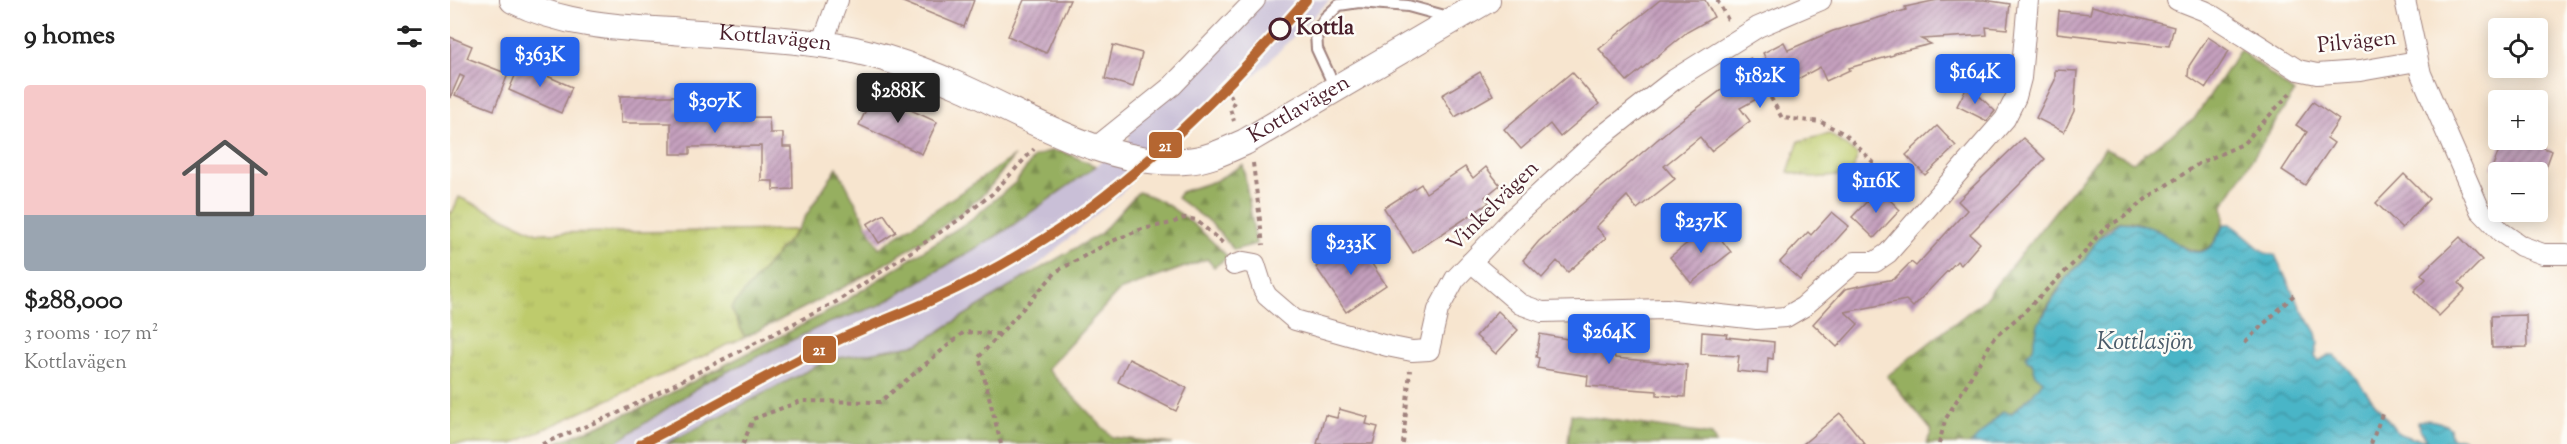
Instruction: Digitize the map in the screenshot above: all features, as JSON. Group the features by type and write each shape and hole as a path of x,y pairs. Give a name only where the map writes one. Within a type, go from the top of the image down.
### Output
{"street":[{"name":"Kottlavägen","path":"513,0 570,22 616,28 822,44 865,52 959,86 1044,127 1096,147 1147,160 1187,161 1214,156 1245,142 1487,0"},
{"path":"822,44 838,0"},
{"path":"1096,147 1172,86 1255,0"},
{"name":"Vinkelvägen","path":"1412,351 1429,350 1442,301 1455,279 1514,217 1601,137 1675,79 1758,27 1821,0"},
{"path":"1471,262 1520,304 1542,312 1666,309 1757,319 1786,317 1803,307 1855,262 1875,262 1888,253 2005,119 2016,97 2021,78 2028,0"},
{"name":"Pilvägen","path":"2177,0 2214,16 2280,61 2298,70 2310,72 2360,71 2417,61"},
{"name":"Pilvägen","path":"2405,0 2421,74 2480,210 2501,232 2521,246 2542,254 2567,254"},
{"path":"1245,265 1267,296 1295,320 1412,351"}],"lane":[{"path":"1336,90 1317,49 1316,33 1325,18 1339,5 1359,2 1408,6 1455,19"}],"path":[{"path":"1739,39 1782,118 1821,122 1845,134 1923,213"},
{"path":"1940,444 1945,420 1994,338 2085,252 2103,229 2124,218 2146,198 2200,163 2243,144 2310,72"},
{"path":"1001,444 979,357 1057,271 1110,242 1142,229 1172,224 1184,218 1196,220 1245,265 1264,252 1252,155 1234,122 1230,109 1234,102 1230,94"},
{"path":"542,444 618,413 836,302 914,252 992,194 1035,148 1044,127"},
{"path":"2245,342 2294,295"},
{"path":"742,444 753,419 801,401 880,402 964,332 1001,334"},
{"path":"1403,444 1412,351"},
{"path":"2371,444 2382,414"}],"shaded area":[{"path":"1261,0 1330,0 1235,95 1195,123 1134,176 1127,188 1022,279 919,344 828,360 666,444 614,444 706,382 823,325 880,305 1003,232 1130,139 1126,132"}],"green space":[{"path":"2240,50 2294,93 2223,205 2223,223 2216,239 2208,249 2197,251 2144,225 2130,221 2112,225 2068,276 2040,320 2034,346 2027,360 2032,362 2036,375 2044,381 2033,394 2010,414 2003,411 1971,444 1926,444 1932,431 1887,376 1984,300 2105,149 2133,162 2194,119"},
{"path":"1830,134 1858,155 1851,175 1811,178 1788,172 1799,141"},
{"path":"1050,151 1063,152 1096,166 1003,232 880,305 823,325 706,382 614,444 553,444 644,407 833,309 969,221 1016,182 1034,157"},
{"path":"1014,156 983,194 952,220 924,239 866,275 745,337 731,308 797,230 837,167 879,248"},
{"path":"1243,165 1256,244 1234,250 1211,223 1177,198 1181,192 1215,181"},
{"path":"1138,192 1163,202 1175,210 1228,257 1214,267 1207,259 1119,291 1047,369 1112,437 1172,444 666,444 828,360 919,344 1022,279 1100,234"},
{"path":"459,197 537,233 797,230 731,308 745,337 512,444 450,444 450,212 452,213"},
{"path":"1571,414 1712,435 1716,444 1568,444"}],"water":[{"name":"Kottlasjön","path":"2119,222 2150,227 2184,248 2197,252 2210,247 2225,224 2231,224 2265,253 2275,255 2316,333 2318,343 2315,357 2319,361 2327,356 2334,356 2348,368 2398,433 2412,438 2427,439 2419,428 2418,421 2431,420 2450,428 2451,437 2461,438 2471,444 1971,444 2003,411 2011,414 2033,394 2043,381 2036,375 2032,362 2027,360 2026,356 2033,348 2038,324 2066,278 2083,262 2097,240"}],"building":[{"path":"898,0 974,0 964,27"},
{"path":"1024,0 1070,0 1046,53 1008,36"},
{"path":"1660,0 1705,0 1714,17 1687,32 1627,81 1599,49"},
{"path":"1937,0 1984,0 2010,4 2007,29 1986,27 1987,35 1921,39 1931,44 1849,68 1850,70 1826,81 1820,67 1781,88 1780,86 1740,108 1750,121 1711,151 1700,137 1664,166 1675,179 1637,209 1627,196 1596,227 1606,238 1568,272 1557,261 1542,278 1523,260 1539,241 1672,127 1724,88 1769,65 1763,53 1784,42 1788,50 1833,31 1906,10 1905,7"},
{"path":"2092,6 2174,27 2169,46 2057,33 2059,11 2090,14"},
{"path":"450,37 472,46 467,58 508,74 494,110 455,95 464,77 460,75 450,98"},
{"path":"2208,37 2229,51 2206,88 2188,76 2189,66"},
{"path":"1113,45 1142,53 1133,87 1105,79"},
{"path":"520,64 572,87 561,113 509,90"},
{"path":"2055,70 2077,71 2074,111 2064,132 2036,118 2055,80"},
{"path":"1480,72 1493,95 1455,117 1442,95"},
{"path":"1572,72 1599,104 1560,137 1550,124 1521,149 1504,129"},
{"path":"1968,85 1995,111 1987,121 1957,106"},
{"path":"874,93 937,122 922,154 859,125"},
{"path":"620,96 676,96 676,111 690,111 690,118 769,117 770,133 783,133 783,147 792,147 793,189 773,190 773,181 761,181 761,146 690,147 690,154 671,154 671,123 621,123"},
{"path":"2313,102 2339,120 2327,138 2334,143 2305,185 2282,170 2307,132 2296,125"},
{"path":"1937,126 1956,146 1925,175 1906,155"},
{"path":"2023,138 2045,159 1970,234 1980,243 1961,265 1957,261 1913,307 1906,300 1845,312 1858,324 1837,347 1813,324 1845,289 1894,279 1911,262 1916,266 1967,210 1958,201"},
{"path":"2499,150 2552,151 2548,162 2494,162"},
{"path":"1465,167 1473,178 1486,167 1500,185 1485,197 1489,203 1413,253 1384,208 1421,184 1426,193"},
{"path":"2404,174 2429,199 2402,228 2376,203"},
{"path":"1879,189 1900,210 1874,238 1852,217"},
{"path":"1832,212 1849,226 1800,280 1780,262 1808,232 1811,235"},
{"path":"884,214 896,232 879,243 867,224"},
{"path":"1710,225 1731,252 1691,283 1670,257"},
{"path":"2460,237 2482,260 2459,283 2465,290 2439,316 2414,291 2426,279 2421,274"},
{"path":"1356,240 1386,285 1346,312 1316,267"},
{"path":"1498,311 1518,330 1496,354 1476,336"},
{"path":"2526,315 2527,347 2492,348 2491,316"},
{"path":"1606,325 1615,358 1687,365 1685,397 1657,395 1657,391 1587,386 1588,376 1537,368 1539,358 1536,357 1540,334 1584,342 1581,332"},
{"path":"1702,332 1774,342 1773,359 1768,358 1767,374 1737,371 1739,356 1701,354"},
{"path":"1129,359 1187,388 1176,411 1118,382"},
{"path":"1339,409 1368,417 1366,424 1378,427 1373,444 1317,444 1325,415 1337,418"},
{"path":"1840,413 1865,444 1803,444"}],"transit line":[{"name":"21","path":"641,444 834,342 922,305 971,281 1007,262 1076,218 1168,143 1253,59 1306,0"}],"place":[{"name":"Kottla","path":"1280,29"}]}
